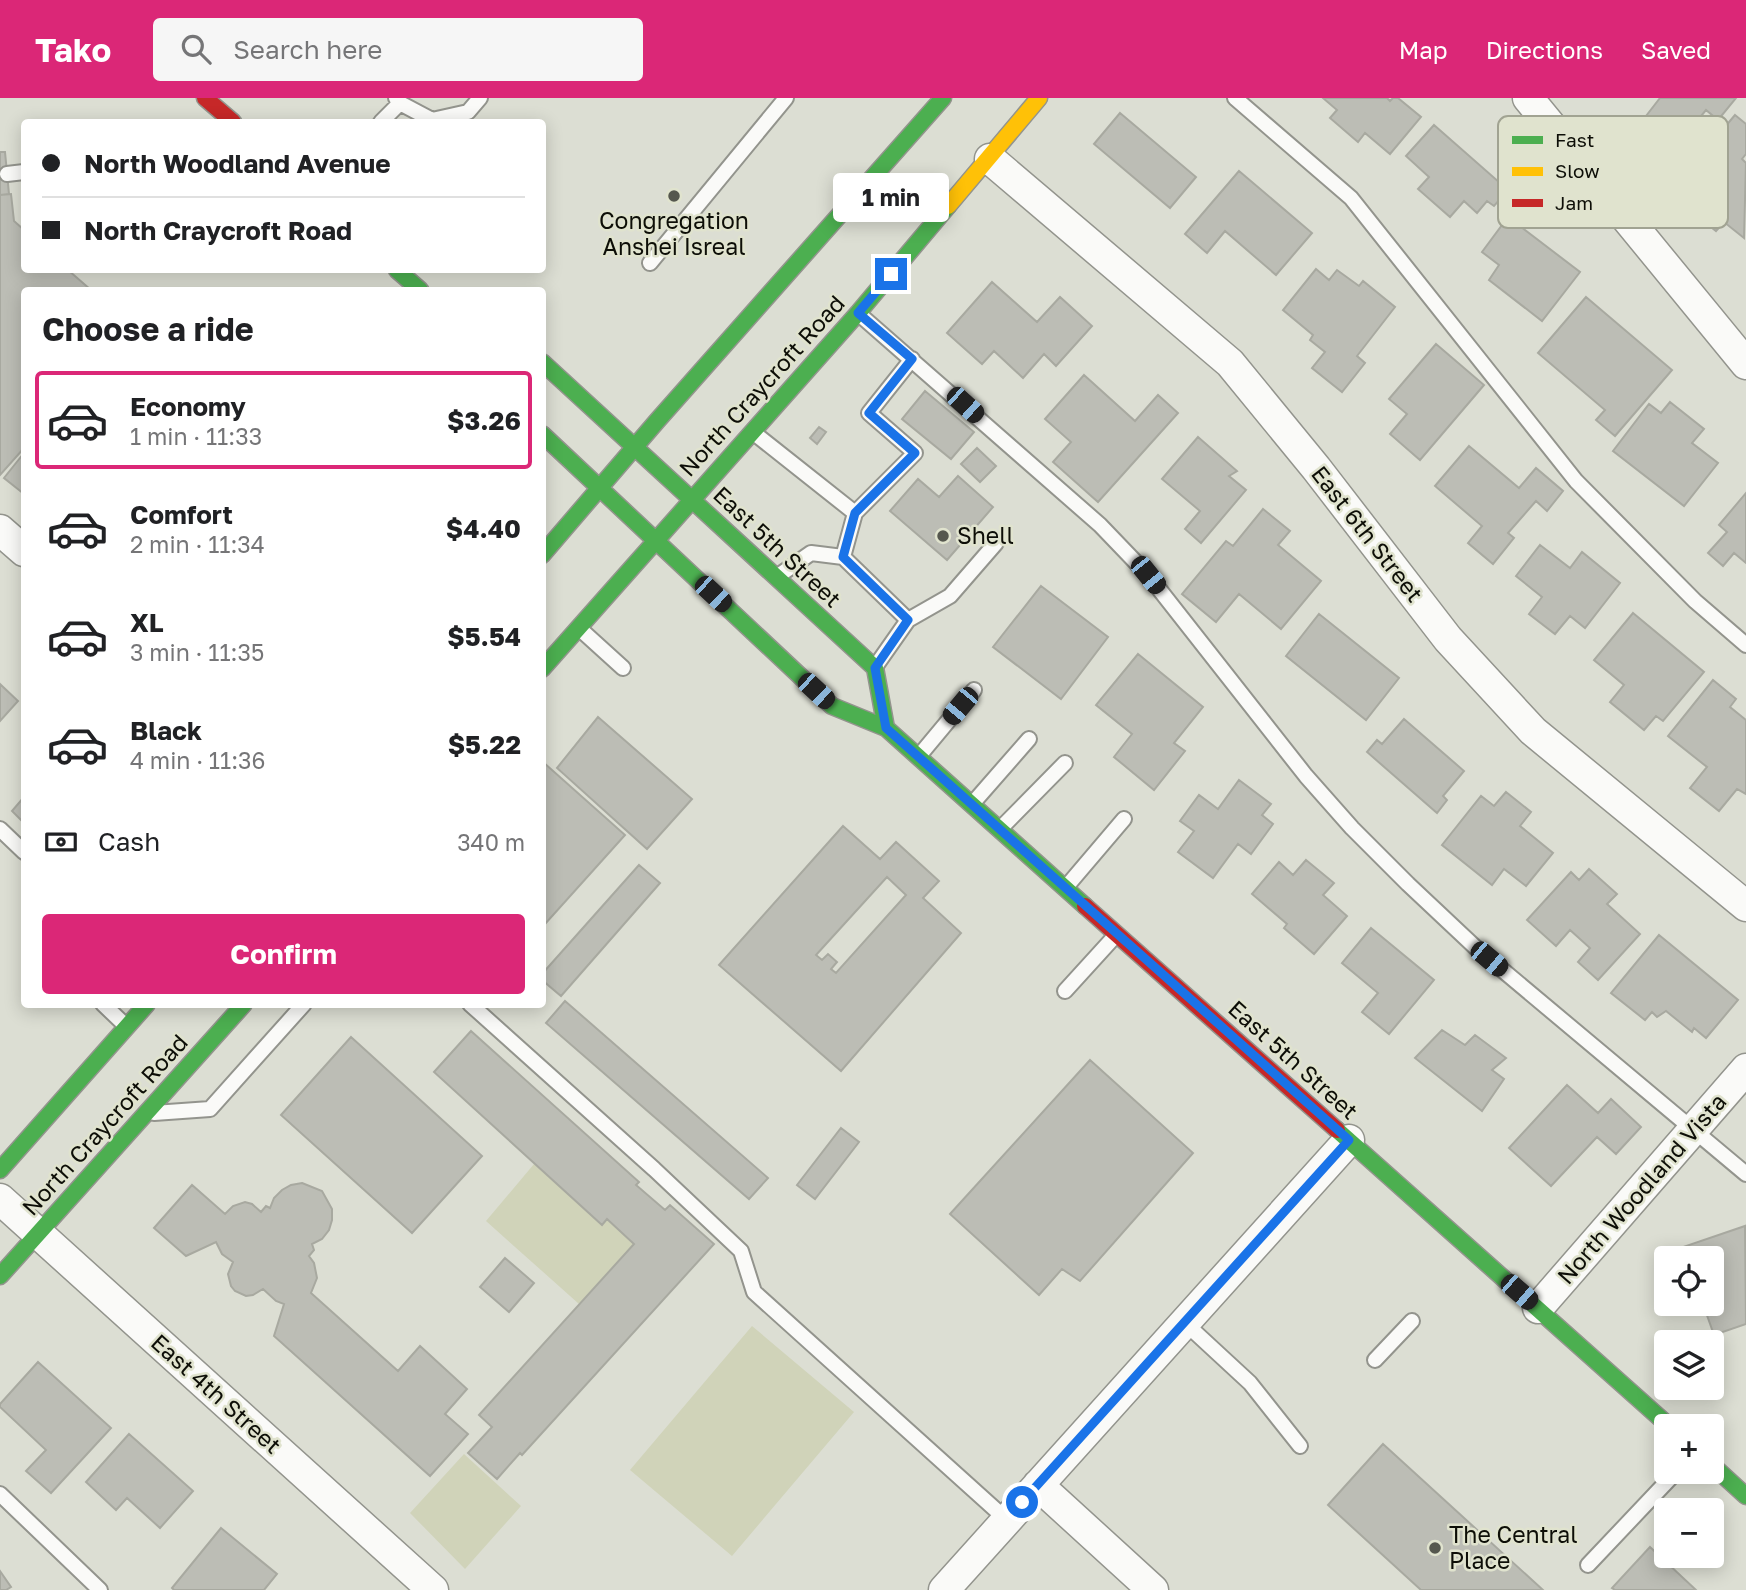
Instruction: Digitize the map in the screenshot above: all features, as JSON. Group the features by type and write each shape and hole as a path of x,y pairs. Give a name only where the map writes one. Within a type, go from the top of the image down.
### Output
{"street":[{"path":"205,98 230,119"},
{"path":"546,550 943,98"},
{"name":"North Craycroft Road","path":"546,665 858,313 1039,98"},
{"path":"1528,98 1543,116"},
{"name":"East 6th Street","path":"990,159 1230,363 1316,468 1448,639 1533,731 1746,905"},
{"path":"1635,228 1746,364"},
{"path":"400,273 417,287"},
{"name":"East 5th Street","path":"546,366 875,668"},
{"name":"East 5th Street","path":"546,437 832,706 886,728 919,756 1656,1414"},
{"path":"0,530 21,548"},
{"path":"875,668 886,728"},
{"name":"North Craycroft Road","path":"0,1170 144,1008"},
{"name":"North Craycroft Road","path":"0,1276 240,1008"},
{"name":"North Woodland Vista","path":"1538,1308 1746,1069"},
{"path":"944,1590 1349,1140"},
{"name":"East 4th Street","path":"0,1199 433,1590"},
{"path":"1724,1476 1746,1496"},
{"path":"1038,1485 1153,1590"}],"lane":[{"path":"436,119 468,112 480,98"},
{"path":"650,263 786,98"},
{"path":"1235,98 1351,198 1576,481 1695,601 1746,645"},
{"path":"383,119 398,100 430,119"},
{"path":"7,174 21,172"},
{"path":"858,313 1100,525 1148,575 1306,776 1389,865 1475,947 1746,1174"},
{"path":"843,557 855,513 915,453 869,413 912,359"},
{"path":"753,432 855,513"},
{"path":"875,668 908,620 950,596 996,542"},
{"path":"776,577 811,553 843,557 908,620"},
{"path":"579,628 623,668"},
{"path":"919,756 974,690"},
{"path":"972,804 1029,739"},
{"path":"1000,829 1065,763"},
{"path":"1066,888 1124,819"},
{"path":"0,830 21,849"},
{"path":"1065,991 1117,933"},
{"path":"107,1008 128,1027"},
{"path":"146,1113 210,1109 300,1008"},
{"path":"474,1008 741,1251 754,1292 1007,1520"},
{"path":"1376,1360 1412,1321"},
{"path":"1184,1322 1250,1383 1300,1446"},
{"path":"1588,1564 1664,1484"},
{"path":"0,1494 100,1590"}],"green space":[{"path":"534,1164 602,1224 607,1219 634,1244 579,1304 486,1221"},
{"path":"752,1326 854,1412 732,1556 630,1470"},
{"path":"464,1454 521,1506 465,1569 410,1513"}],"building":[{"path":"1323,98 1387,98 1390,101 1398,98 1421,117 1390,154 1365,133 1358,142 1330,118 1337,110"},
{"path":"1660,98 1736,98 1721,116 1713,116 1706,110 1701,116 1646,116"},
{"path":"1120,113 1196,177 1170,208 1094,144"},
{"path":"1735,115 1746,124 1746,154 1742,159 1746,163 1744,238 1728,225 1728,123"},
{"path":"1434,125 1498,181 1498,201 1494,206 1487,201 1477,213 1464,201 1450,217 1418,189 1429,177 1406,156"},
{"path":"0,152 5,152 9,194 0,195"},
{"path":"1239,171 1312,233 1276,275 1225,231 1207,253 1185,234"},
{"path":"11,194 14,221 21,227 21,273 71,273 88,287 21,287 21,451 0,475 0,195"},
{"path":"1500,228 1522,228 1580,272 1542,321 1489,280 1499,265 1482,252"},
{"path":"1316,269 1329,280 1337,270 1359,286 1363,281 1395,307 1357,356 1365,363 1342,392 1312,368 1325,352 1310,340 1313,335 1283,310"},
{"path":"992,282 1037,322 1060,297 1092,326 1056,366 1044,354 1023,378 994,351 982,364 947,333"},
{"path":"1586,297 1672,370 1615,436 1596,420 1605,410 1538,353"},
{"path":"1436,344 1484,385 1420,460 1390,434 1407,414 1389,399"},
{"path":"1084,375 1135,421 1158,395 1178,413 1098,502 1053,462 1071,442 1045,419"},
{"path":"925,391 974,432 951,459 902,419"},
{"path":"1670,402 1704,429 1692,443 1718,463 1684,506 1613,451 1649,404 1661,413"},
{"path":"819,427 826,432 817,444 810,438"},
{"path":"1198,437 1237,471 1229,476 1246,490 1201,543 1185,529 1200,511 1162,479"},
{"path":"1469,446 1519,488 1536,468 1563,491 1547,511 1536,501 1508,533 1514,538 1493,564 1468,543 1482,526 1435,486"},
{"path":"977,448 996,466 980,482 961,464"},
{"path":"21,457 21,492 4,478"},
{"name":"Shell","path":"958,476 993,507 947,560 890,511 918,479 939,497"},
{"path":"1746,493 1746,563 1734,553 1723,566 1708,553 1727,532 1719,525"},
{"path":"1263,509 1290,531 1278,545 1321,581 1281,629 1239,594 1216,622 1182,594 1226,541 1233,546"},
{"path":"1540,545 1570,568 1582,552 1620,583 1585,628 1570,616 1555,634 1529,614 1542,597 1516,576"},
{"path":"1041,586 1108,637 1061,699 993,647"},
{"path":"1633,613 1704,672 1663,721 1656,716 1644,730 1610,702 1624,685 1594,660"},
{"path":"1319,614 1399,678 1366,720 1286,656"},
{"path":"1138,654 1203,707 1174,743 1185,751 1154,790 1114,757 1132,734 1096,705"},
{"path":"1713,680 1736,699 1730,707 1746,720 1746,794 1737,789 1719,811 1690,788 1707,767 1668,736"},
{"path":"0,684 18,701 0,721"},
{"path":"598,717 692,799 647,849 557,768"},
{"path":"1404,719 1464,771 1443,796 1447,800 1437,813 1367,752 1377,740 1382,744"},
{"path":"546,765 625,835 546,923"},
{"path":"1239,780 1271,804 1262,815 1273,824 1251,854 1238,844 1213,878 1178,852 1194,831 1180,821 1199,795 1218,809"},
{"path":"1506,792 1531,812 1520,826 1553,853 1526,886 1504,869 1492,885 1442,845 1481,796 1494,806"},
{"path":"21,800 21,820 12,811"},
{"path":"843,826 880,859 896,842 939,881 923,898 961,933 841,1071 719,965","holes":["887,877 906,895 836,973 831,969 837,962 828,954 822,960 816,955"]},
{"path":"1306,860 1334,883 1323,895 1347,916 1314,954 1284,928 1287,924 1252,894 1279,862 1293,875"},
{"path":"639,865 660,883 561,996 546,983 546,970"},
{"path":"1589,869 1617,894 1607,904 1640,934 1598,980 1578,962 1590,948 1570,930 1556,946 1527,920 1571,872 1579,880"},
{"path":"1371,928 1434,980 1389,1034 1362,1012 1378,993 1342,963"},
{"path":"1659,935 1738,1000 1706,1038 1694,1028 1692,1032 1666,1011 1657,1017 1652,1012 1645,1020 1611,993"},
{"path":"565,1001 768,1178 749,1199 546,1023"},
{"path":"1442,1030 1465,1045 1475,1035 1506,1058 1492,1070 1504,1079 1482,1111 1415,1058"},
{"path":"471,1031 639,1182 636,1185 665,1210 670,1205 714,1244 497,1479 468,1453 492,1427 479,1415 634,1244 607,1219 602,1225 434,1072"},
{"path":"351,1037 482,1156 412,1233 281,1115"},
{"path":"1090,1060 1193,1153 1080,1281 1062,1269 1039,1295 950,1214"},
{"path":"1567,1085 1598,1113 1611,1099 1641,1127 1616,1154 1597,1137 1551,1186 1509,1148"},
{"path":"841,1128 859,1142 815,1199 797,1185"},
{"path":"302,1183 322,1191 332,1209 329,1230 322,1239 312,1244 314,1250 309,1256 314,1263 317,1278 311,1293 398,1371 420,1346 467,1389 445,1414 468,1434 430,1476 274,1336 284,1304 276,1301 263,1289 246,1296 235,1291 228,1274 233,1262 222,1254 216,1242 186,1256 154,1228 192,1185 225,1214 233,1206 245,1202 261,1212 266,1206 270,1208 274,1198 282,1190"},
{"path":"1745,1226 1746,1324 1724,1332 1712,1330 1707,1316 1724,1316 1724,1246 1686,1246"},
{"path":"505,1258 534,1283 509,1312 480,1287"},
{"path":"38,1362 111,1428 51,1493 26,1471 46,1450 0,1407"},
{"path":"129,1434 193,1491 160,1528 127,1498 116,1510 86,1482"},
{"name":"The Central Place","path":"1383,1444 1543,1590 1421,1590 1328,1505"},
{"path":"221,1528 277,1574 264,1590 174,1590 172,1588"},
{"path":"1650,1547 1654,1551 1654,1568 1672,1568 1696,1590 1615,1590 1612,1588"},
{"path":"0,1571 11,1587 6,1590 0,1590"}],"traffic: fast":[{"path":"546,550 943,98"},
{"path":"546,664 858,313 948,206"},
{"path":"400,273 417,287"},
{"path":"546,366 875,668 886,728"},
{"path":"546,438 832,706 886,728 1085,906"},
{"path":"0,1170 143,1008"},
{"path":"0,1276 240,1008"},
{"path":"1337,1130 1656,1414"},
{"path":"1724,1476 1746,1496"}],"traffic: slow":[{"path":"948,206 1039,98"}],"traffic: jam":[{"path":"205,98 230,119"},
{"path":"1085,906 1337,1130"}],"place":[{"name":"Congregation Anshei Isreal","path":"674,196"},
{"name":"Shell","path":"943,536"},
{"name":"The Central Place","path":"1435,1548"}],"route":[{"path":"891,274 858,313 912,359 869,413 915,453 855,513 843,557 908,620 875,668 886,728 1349,1140 1022,1502"}]}
